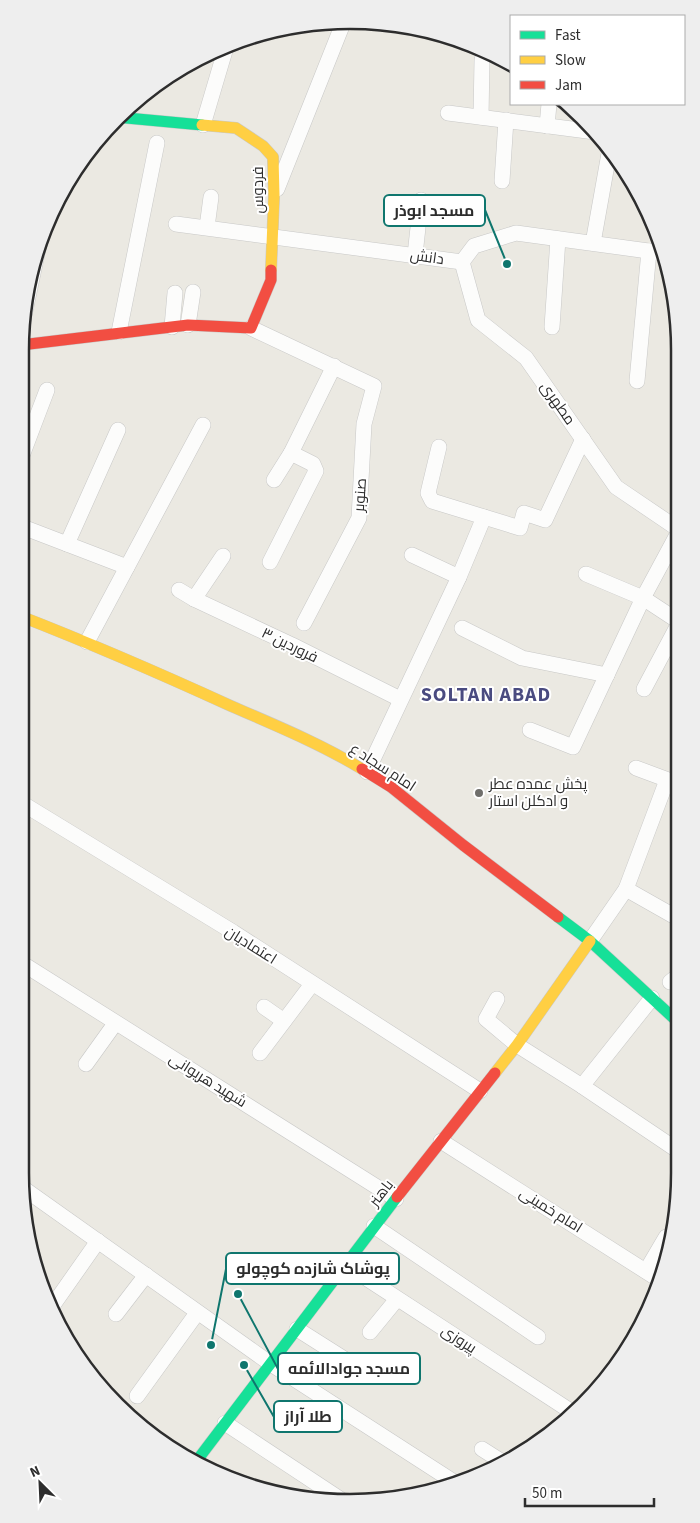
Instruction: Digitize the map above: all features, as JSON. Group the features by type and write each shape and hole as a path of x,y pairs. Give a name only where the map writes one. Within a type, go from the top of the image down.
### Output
{"street":[{"path":"274,196 341,29"},
{"path":"203,125 224,54"},
{"path":"481,117 482,60"},
{"path":"547,126 549,105"},
{"path":"448,112 585,131"},
{"name":"فردوس","path":"128,118 236,128 263,146 273,157 274,196 271,280 251,328"},
{"path":"502,181 506,120"},
{"path":"119,332 157,143"},
{"path":"593,243 608,159"},
{"path":"207,227 211,197"},
{"path":"415,256 421,200"},
{"name":"دانش","path":"176,224 462,262 474,246 516,233 655,252"},
{"path":"552,327 558,239"},
{"path":"637,381 656,253"},
{"name":"مطهری","path":"462,262 478,320 526,358 616,487 671,524"},
{"path":"188,325 193,292"},
{"path":"172,327 175,293"},
{"path":"29,343 188,325 251,328 334,366 291,453 274,480"},
{"name":"صنوبر","path":"304,623 359,518 364,424 374,386 334,366"},
{"path":"29,438 48,390"},
{"path":"87,642 203,425"},
{"path":"66,544 118,430"},
{"path":"439,447 428,493 432,501 520,528 524,513 545,520 583,439"},
{"path":"270,562 316,471 313,464 291,453"},
{"path":"367,772 459,578 484,517"},
{"path":"29,530 127,567"},
{"path":"530,730 573,747 643,598 671,546"},
{"path":"412,555 459,578"},
{"path":"194,599 223,556"},
{"path":"586,574 643,598 671,618"},
{"name":"فروردین ۳","path":"179,590 400,699"},
{"name":"امام سجاد ع","path":"29,619 87,642 270,723 346,759 391,787 462,845 590,941 671,1016"},
{"path":"462,628 522,658 607,675"},
{"path":"644,689 671,637"},
{"path":"636,768 671,781"},
{"path":"590,941 626,889 671,787"},
{"name":"اعتمادیان","path":"29,807 233,932 480,1091"},
{"path":"626,889 671,914"},
{"name":"باهنر","path":"200,1457 374,1226 517,1045 590,941"},
{"name":"شهید هریوانی","path":"29,968 396,1198"},
{"path":"260,1053 312,984"},
{"path":"497,998 486,1019 517,1045 671,1143"},
{"path":"582,1086 652,998"},
{"path":"264,1007 284,1021"},
{"path":"86,1064 114,1025"},
{"name":"امام خمینی","path":"441,1140 654,1276"},
{"path":"29,1193 271,1364 448,1478"},
{"path":"374,1226 538,1337"},
{"path":"55,1301 98,1241"},
{"path":"646,1271 662,1250"},
{"name":"پیروزی","path":"346,1265 568,1409"},
{"path":"116,1314 146,1275"},
{"path":"370,1332 397,1299"},
{"path":"137,1396 197,1312"},
{"path":"297,1329 357,1368"},
{"path":"225,1423 332,1494"},
{"path":"482,1449 497,1458"}],"traffic: fast":[{"path":"128,118 202,125"},
{"path":"558,917 590,941 671,1016"},
{"path":"200,1457 397,1197"}],"traffic: slow":[{"path":"202,125 236,128 263,146 273,157 274,196 271,270"},
{"path":"29,620 74,637 281,728 330,751 362,769"},
{"path":"495,1073 517,1045 590,941"}],"traffic: jam":[{"path":"29,344 188,325 251,328 271,280 271,270"},
{"path":"362,769 391,787 463,845 558,917"},
{"path":"397,1197 495,1073"}],"place":[{"name":"مسجد ابوذر","path":"507,264"},
{"name":"پخش عمده عطر و ادکلن استار","path":"479,793"},
{"name":"مسجد جوادالائمه","path":"238,1294"},
{"name":"پوشاک شازده کوچولو","path":"211,1345"},
{"name":"طلا آراز","path":"244,1365"}],"district":[{"name":"SOLTAN ABAD","path":"486,694"}]}
